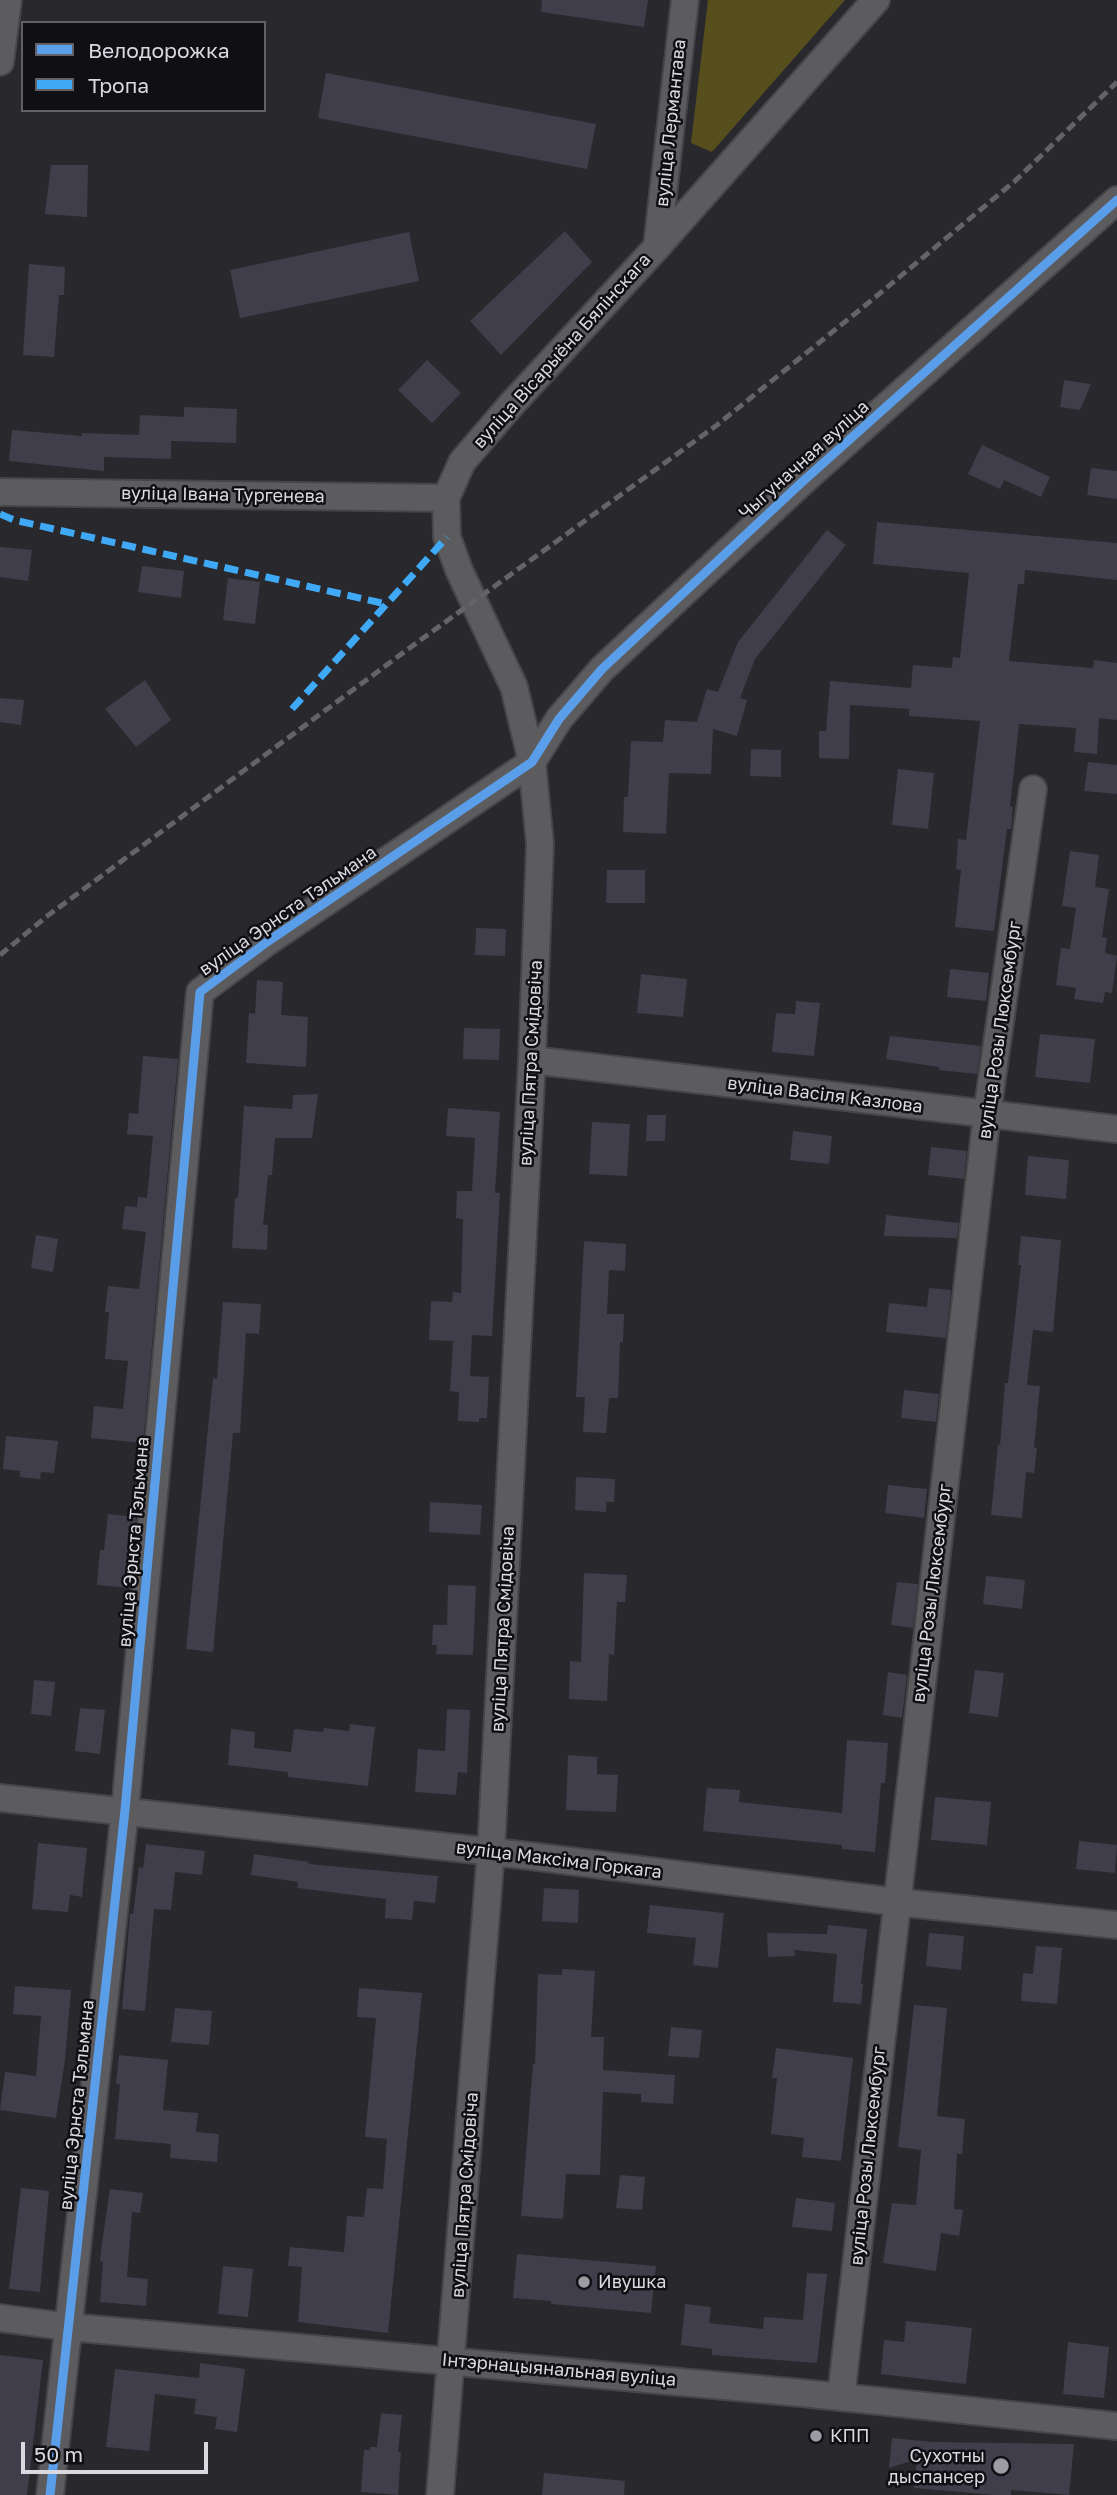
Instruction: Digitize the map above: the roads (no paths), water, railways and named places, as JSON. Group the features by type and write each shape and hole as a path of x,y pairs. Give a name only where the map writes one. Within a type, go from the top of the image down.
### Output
{"street":[{"path":"0,62 8,0"},
{"name":"вуліца Лермантава","path":"657,247 685,0"},
{"name":"вуліца Вісарыёна Бялінскага","path":"532,762 514,687 459,570 447,537 446,498 462,462 876,0"},
{"name":"Чыгуначная вуліца","path":"532,762 559,719 602,669 801,483 1117,200"},
{"name":"вуліца Івана Тургенева","path":"0,492 446,498"},
{"name":"вуліца Пятра Смідовіча","path":"440,2495 491,1852 532,1060 540,844 532,762"},
{"name":"вуліца Эрнста Тэльмана","path":"50,2495 125,1810 201,992 267,942 532,762"},
{"name":"вуліца Розы Люксембург","path":"841,2397 987,1114 1033,789"},
{"name":"вуліца Васіля Казлова","path":"532,1060 1117,1129"},
{"name":"вуліца Максіма Горкага","path":"0,1798 125,1810 896,1902 1117,1925"},
{"name":"Інтэрнацыянальная вуліца","path":"0,2318 69,2327 841,2397 1117,2426"}],"railway":[{"path":"0,955 46,917 415,644 717,425 1015,181 1117,82"}],"place":[{"name":"Ивушка","path":"584,2282"},
{"name":"КПП","path":"816,2436"},
{"name":"Сухотны дыспансер","path":"1001,2466"}]}
